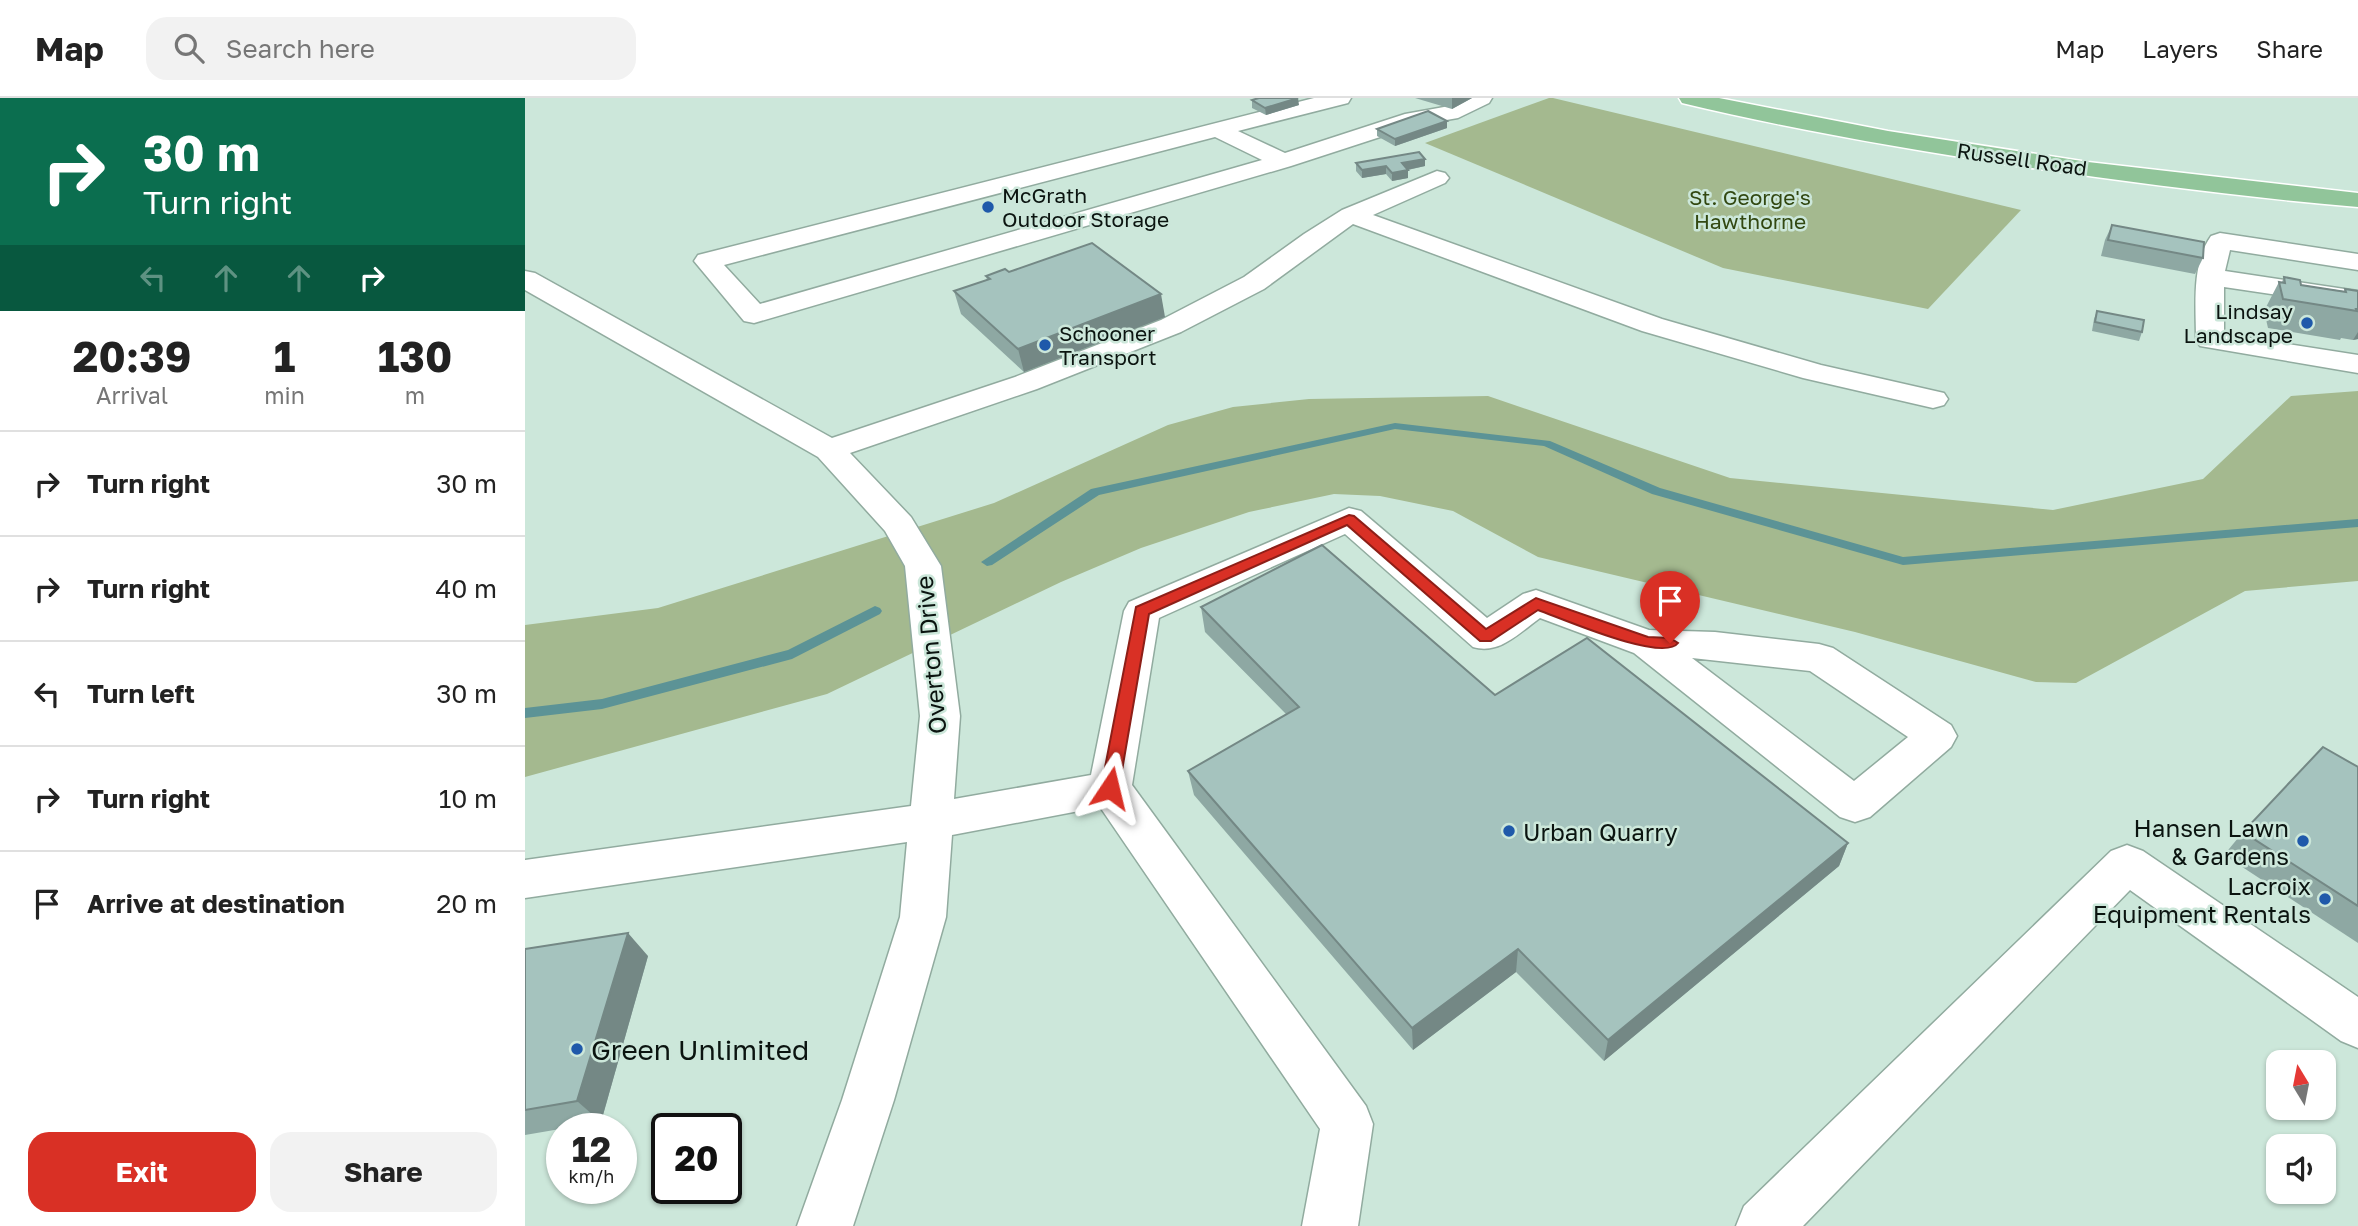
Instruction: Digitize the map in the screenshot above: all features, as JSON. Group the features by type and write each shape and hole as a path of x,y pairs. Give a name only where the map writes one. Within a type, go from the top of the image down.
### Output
{"main road":[{"name":"Russell Road","path":"1690,98 1832,128 1997,156 2231,188 2358,200"}],"street":[{"path":"1340,98 707,261 754,315 1283,161 1420,117 1450,113 1481,98"},
{"path":"1237,105 1261,120"},
{"path":"1218,130 1283,161"},
{"path":"829,450 1026,383 1171,326 1254,283 1313,239 1351,215 1437,178"},
{"path":"1351,215 1652,325 1814,372 1933,399"},
{"path":"2358,262 2220,241 2210,276 2210,340 2358,364"},
{"path":"2210,276 2358,299"},
{"name":"Overton Drive","path":"525,279 829,450 899,525 923,566 940,716 923,917 868,1100 825,1226"},
{"path":"1330,1226 1347,1124 1110,788 1142,611 1349,519 1486,638 1536,603 1647,643 1855,805 1937,736 1819,658 1715,645 1647,643"},
{"path":"525,879 932,821 1110,788"},
{"path":"1764,1226 2127,864 2358,1025"}],"green space":[{"name":"St. George's Hawthorne","path":"1549,98 2021,210 1928,309 1723,268 1425,143"},
{"path":"2358,391 2358,581 2245,591 2076,683 2036,682 1855,632 1538,557 1453,511 1380,496 1334,494 1249,512 1141,548 1061,582 827,694 525,777 525,625 658,608 994,503 1168,425 1233,407 1309,399 1488,396 1730,478 2053,510 2203,479 2291,396"}],"building":[{"path":"1298,98 1265,108 1252,100"},
{"path":"1428,111 1447,121 1395,139 1377,129"},
{"path":"1419,152 1425,159 1402,163 1408,170 1392,173 1386,166 1362,170 1356,163"},
{"path":"2112,225 2204,242 2203,258 2108,240"},
{"name":"Schooner Transport","path":"1092,243 1161,294 1018,349 954,291 990,279 986,276 1005,269 1009,272"},
{"path":"2284,277 2300,280 2301,285 2346,292 2345,289 2358,291 2358,309 2357,311 2283,299 2279,282 2285,283"},
{"path":"2097,311 2144,320 2142,332 2095,322"},
{"name":"Urban Quarry","path":"1322,545 1495,695 1587,638 1848,843 1608,1040 1518,949 1412,1028 1188,771 1299,707 1201,607"},
{"name":"Lacroix Equipment Rentals","path":"2323,747 2358,767 2358,906 2243,832"},
{"path":"628,933 577,1101 525,1110 525,949"}],"waterway":[{"path":"987,562 1095,492 1395,426 1546,443 1656,491 1903,561 2358,523"},
{"path":"525,713 602,704 792,654 875,611"}],"place":[{"name":"McGrath Outdoor Storage","path":"988,207"},
{"name":"Lindsay Landscape","path":"2307,323"},
{"name":"Schooner Transport","path":"1045,345"},
{"name":"Urban Quarry","path":"1509,831"},
{"name":"Hansen Lawn & Gardens","path":"2303,841"},
{"name":"Lacroix Equipment Rentals","path":"2325,899"},
{"name":"Green Unlimited","path":"577,1049"}],"route":[{"path":"1110,788 1142,611 1349,519 1486,638 1536,603 1647,643 1670,643"}]}
